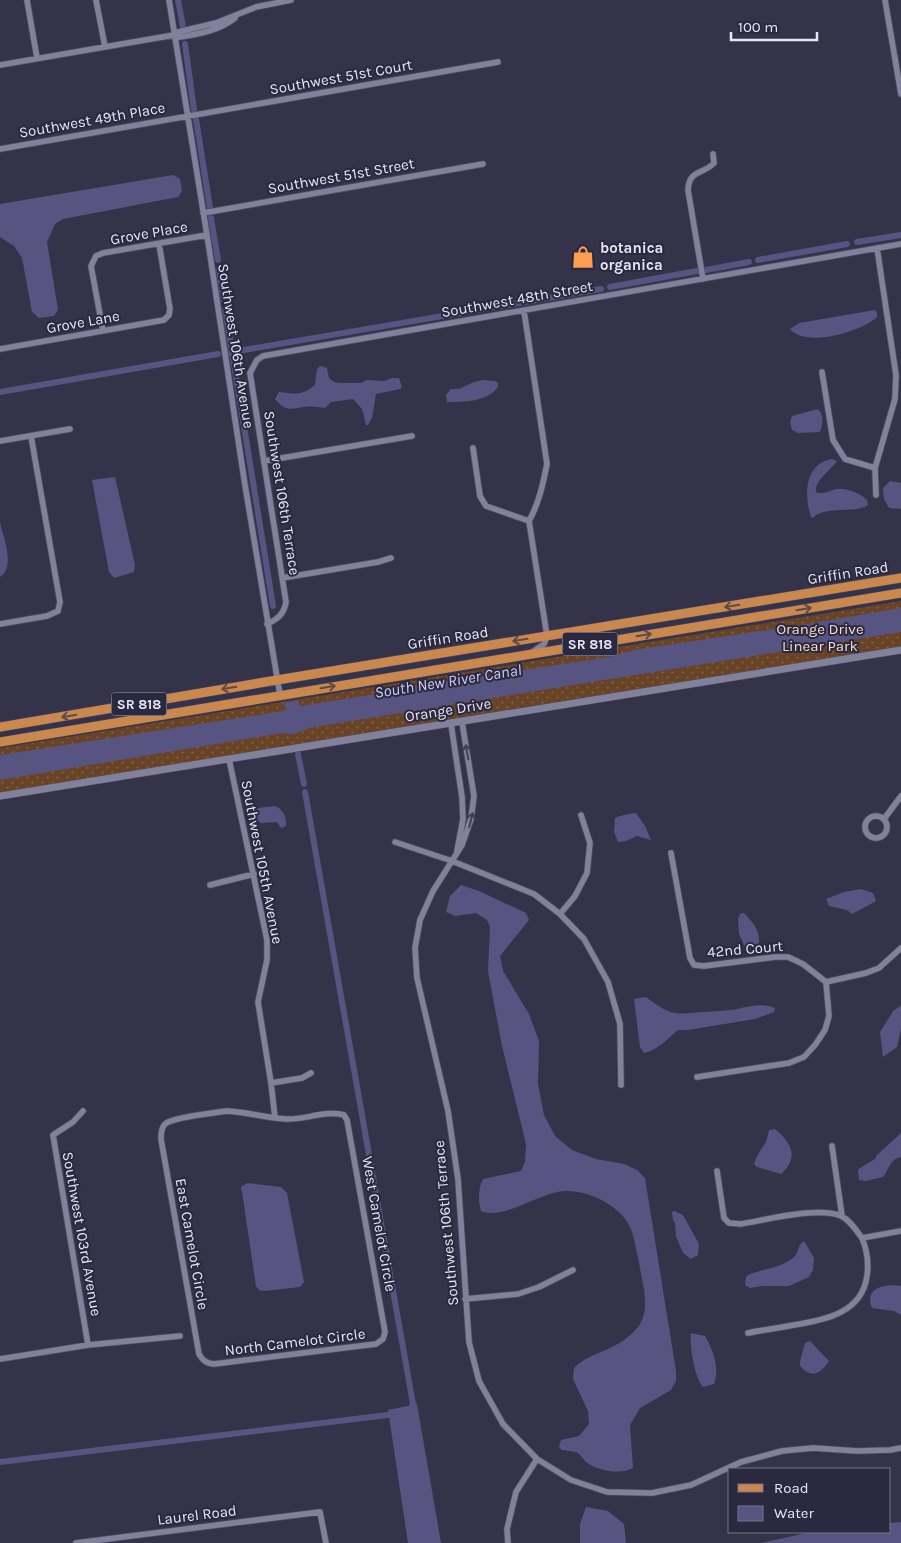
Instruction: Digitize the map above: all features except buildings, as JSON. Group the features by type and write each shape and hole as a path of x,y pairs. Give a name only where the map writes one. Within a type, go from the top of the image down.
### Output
{"main road":[{"name":"Griffin Road","path":"0,727 901,578"},
{"name":"Griffin Road","path":"0,742 901,593"}],"street":[{"path":"27,0 37,58"},
{"path":"96,0 105,47"},
{"name":"Southwest 106th Avenue","path":"169,0 267,624 280,695"},
{"path":"0,65 174,35 209,32 228,23 238,14 256,7 291,0"},
{"path":"885,0 901,94"},
{"name":"Southwest 51st Court","path":"188,116 498,62"},
{"name":"Southwest 49th Place","path":"0,149 188,116"},
{"path":"703,279 688,184 690,178 695,173 710,167 714,163 713,154"},
{"name":"Southwest 51st Street","path":"203,213 483,164"},
{"name":"Grove Place","path":"103,331 91,266 96,256 107,252 207,236"},
{"name":"Grove Lane","path":"0,349 159,322 169,315 170,306 159,244"},
{"name":"Southwest 48th Street","path":"258,360 263,356 273,354 901,244"},
{"path":"876,495 875,468 895,399 896,375 877,248"},
{"path":"524,311 547,464 543,488 529,521 547,636 544,644 529,654"},
{"name":"Southwest 106th Terrace","path":"258,360 250,373 285,607 280,616 267,624"},
{"path":"822,372 833,440 845,458 875,468"},
{"path":"0,441 70,429"},
{"path":"0,624 60,612 60,602 31,436"},
{"path":"264,461 412,436"},
{"path":"473,448 480,496 486,506 529,521"},
{"path":"282,578 378,562 391,558"},
{"name":"Orange Drive","path":"0,796 901,650"},
{"name":"Southwest 106th Terrace","path":"462,722 474,796 472,814 466,836 433,891 420,920 415,948 417,978 448,1111 458,1179 469,1342 478,1382 503,1424 537,1459 571,1480 607,1492 652,1493 691,1485 741,1462 782,1450 813,1448 857,1451 901,1448"},
{"name":"Southwest 106th Terrace","path":"451,724 461,782 463,819 456,855"},
{"name":"Southwest 105th Avenue","path":"229,759 267,940 268,960 258,1002 275,1118"},
{"path":"884,819 901,796"},
{"path":"560,914 575,896 587,873 590,843 581,815"},
{"path":"395,842 452,861 534,894 560,914 584,939 608,982 620,1024 621,1085"},
{"name":"42nd Court","path":"671,853 690,958 694,965 704,966 788,957 803,964 826,982"},
{"path":"210,885 254,874"},
{"path":"697,1077 789,1063 804,1057 825,1030 829,1016 826,982 880,968 901,948"},
{"path":"271,1082 302,1078 311,1073"},
{"name":"Southwest 103rd Avenue","path":"83,1111 73,1122 53,1135 88,1345"},
{"name":"East Camelot Circle","path":"208,1364 202,1360 199,1354 161,1139 164,1126 172,1120 227,1111 275,1118"},
{"name":"West Camelot Circle","path":"275,1118 303,1118 334,1113 344,1115 347,1120 385,1332 383,1339"},
{"path":"832,1146 842,1216"},
{"path":"717,1171 724,1218 730,1223 740,1224 820,1211 842,1216 862,1238 867,1249 868,1267 866,1282 859,1297 850,1307 835,1316 819,1321 748,1333"},
{"path":"862,1238 901,1231"},
{"path":"465,1300 518,1294 539,1287 573,1270"},
{"path":"0,1359 88,1345 180,1336"},
{"name":"North Camelot Circle","path":"208,1364 376,1344 383,1339"},
{"path":"508,1543 507,1529 516,1492 537,1459"},
{"name":"Laurel Road","path":"76,1543 320,1512 326,1543"}],"green space":[{"name":"Orange Drive Linear Park","path":"901,601 901,647 0,793 0,748"}],"water":[{"path":"173,175 180,179 182,191 178,197 63,219 55,224 47,242 58,310 54,316 39,318 32,312 22,258 14,246 0,237 0,204"},
{"path":"875,310 877,317 869,323 834,336 808,337 798,335 790,329 799,323"},
{"path":"320,366 327,368 329,378 334,382 361,383 367,380 384,381 399,378 402,387 376,394 372,418 368,425 366,425 362,409 353,399 331,402 325,408 292,409 285,408 275,399 279,392 298,393 306,391 315,385 317,369"},
{"path":"483,380 495,381 498,383 498,387 488,396 482,398 447,402 446,395 451,389 459,389"},
{"path":"818,409 822,420 820,432 798,433 792,430 790,422 792,416"},
{"path":"832,459 837,461 817,484 816,492 824,493 836,489 848,490 864,497 868,505 863,508 825,512 813,518 811,517 807,500 808,482 816,467"},
{"path":"115,477 135,565 134,572 114,578 109,572 92,480"},
{"path":"890,481 901,483 901,509 889,508 884,499 883,488"},
{"path":"0,522 8,559 5,572 0,577"},
{"path":"901,608 901,632 314,727 293,734 282,733 0,780 0,755 283,711 286,709 284,703 298,700 300,706 408,689 416,686 609,657 634,650"},
{"path":"275,806 284,814 286,826 281,828 277,822 261,823 254,817 254,812 258,808"},
{"path":"636,813 645,826 651,840 637,836 618,842 614,832 615,818"},
{"path":"461,885 479,891 526,913 529,920 500,956 503,971 529,1014 539,1041 538,1084 544,1115 555,1136 572,1150 596,1159 624,1164 637,1170 645,1178 676,1371 676,1381 671,1390 640,1408 630,1425 633,1468 628,1470 616,1472 597,1468 586,1462 578,1453 562,1450 559,1447 561,1440 579,1436 589,1424 588,1411 573,1379 574,1368 586,1359 625,1339 642,1321 645,1310 644,1287 634,1239 626,1220 605,1202 588,1195 563,1191 549,1194 508,1210 489,1213 481,1211 479,1195 483,1179 521,1171 525,1162 526,1144 502,1046 488,971 490,927 487,920 476,913 455,916 446,912 450,896"},
{"path":"861,889 873,893 876,901 852,914 847,910 829,906 826,899 844,892"},
{"path":"741,913 744,913 755,926 758,934 759,943 752,948 745,947 739,934 738,918"},
{"path":"646,997 667,1010 678,1013 729,1010 756,1005 775,1008 774,1012 755,1019 678,1030 658,1047 644,1053 640,1047 634,999"},
{"path":"901,1006 901,1029 897,1047 883,1057 880,1032 894,1010"},
{"path":"775,1129 786,1140 791,1151 790,1162 781,1174 757,1167 754,1164 766,1142 769,1130"},
{"path":"901,1133 901,1157 892,1162 883,1177 866,1181 859,1180 858,1170 875,1159"},
{"path":"247,1183 281,1187 287,1193 304,1282 300,1287 264,1291 259,1290 256,1286 241,1187"},
{"path":"672,1212 683,1215 699,1244 698,1255 691,1259 683,1253 676,1236"},
{"path":"804,1241 814,1258 813,1270 809,1277 789,1286 750,1288 745,1285 748,1275 789,1261 797,1253"},
{"path":"883,1286 901,1286 901,1315 894,1311 872,1308 870,1297 872,1293"},
{"path":"691,1333 705,1336 711,1347 716,1365 714,1384 703,1387 697,1377 693,1362"},
{"path":"810,1341 829,1361 819,1372 812,1374 800,1366 805,1343"},
{"path":"417,1404 441,1543 408,1543 388,1410"},
{"path":"586,1507 608,1511 624,1524 626,1543 580,1543 580,1524"},
{"path":"901,1522 901,1543 761,1543 806,1533 891,1533 891,1523"}],"waterway":[{"path":"178,0 183,27"},
{"path":"185,44 194,110"},
{"path":"196,119 210,208"},
{"path":"211,218 218,260"},
{"path":"857,242 901,235"},
{"path":"758,260 847,244"},
{"path":"706,270 749,262"},
{"path":"219,269 224,300"},
{"path":"610,287 697,271"},
{"path":"273,606 232,352 601,289"},
{"path":"225,309 232,352 230,353"},
{"path":"0,392 218,354"},
{"path":"298,754 304,784"},
{"path":"305,792 413,1404 409,1411"},
{"path":"0,1462 396,1414"}],"place":[{"name":"botanica organica","path":"583,257"}],"water label":[{"name":"South New River Canal","path":"448,681"}]}
